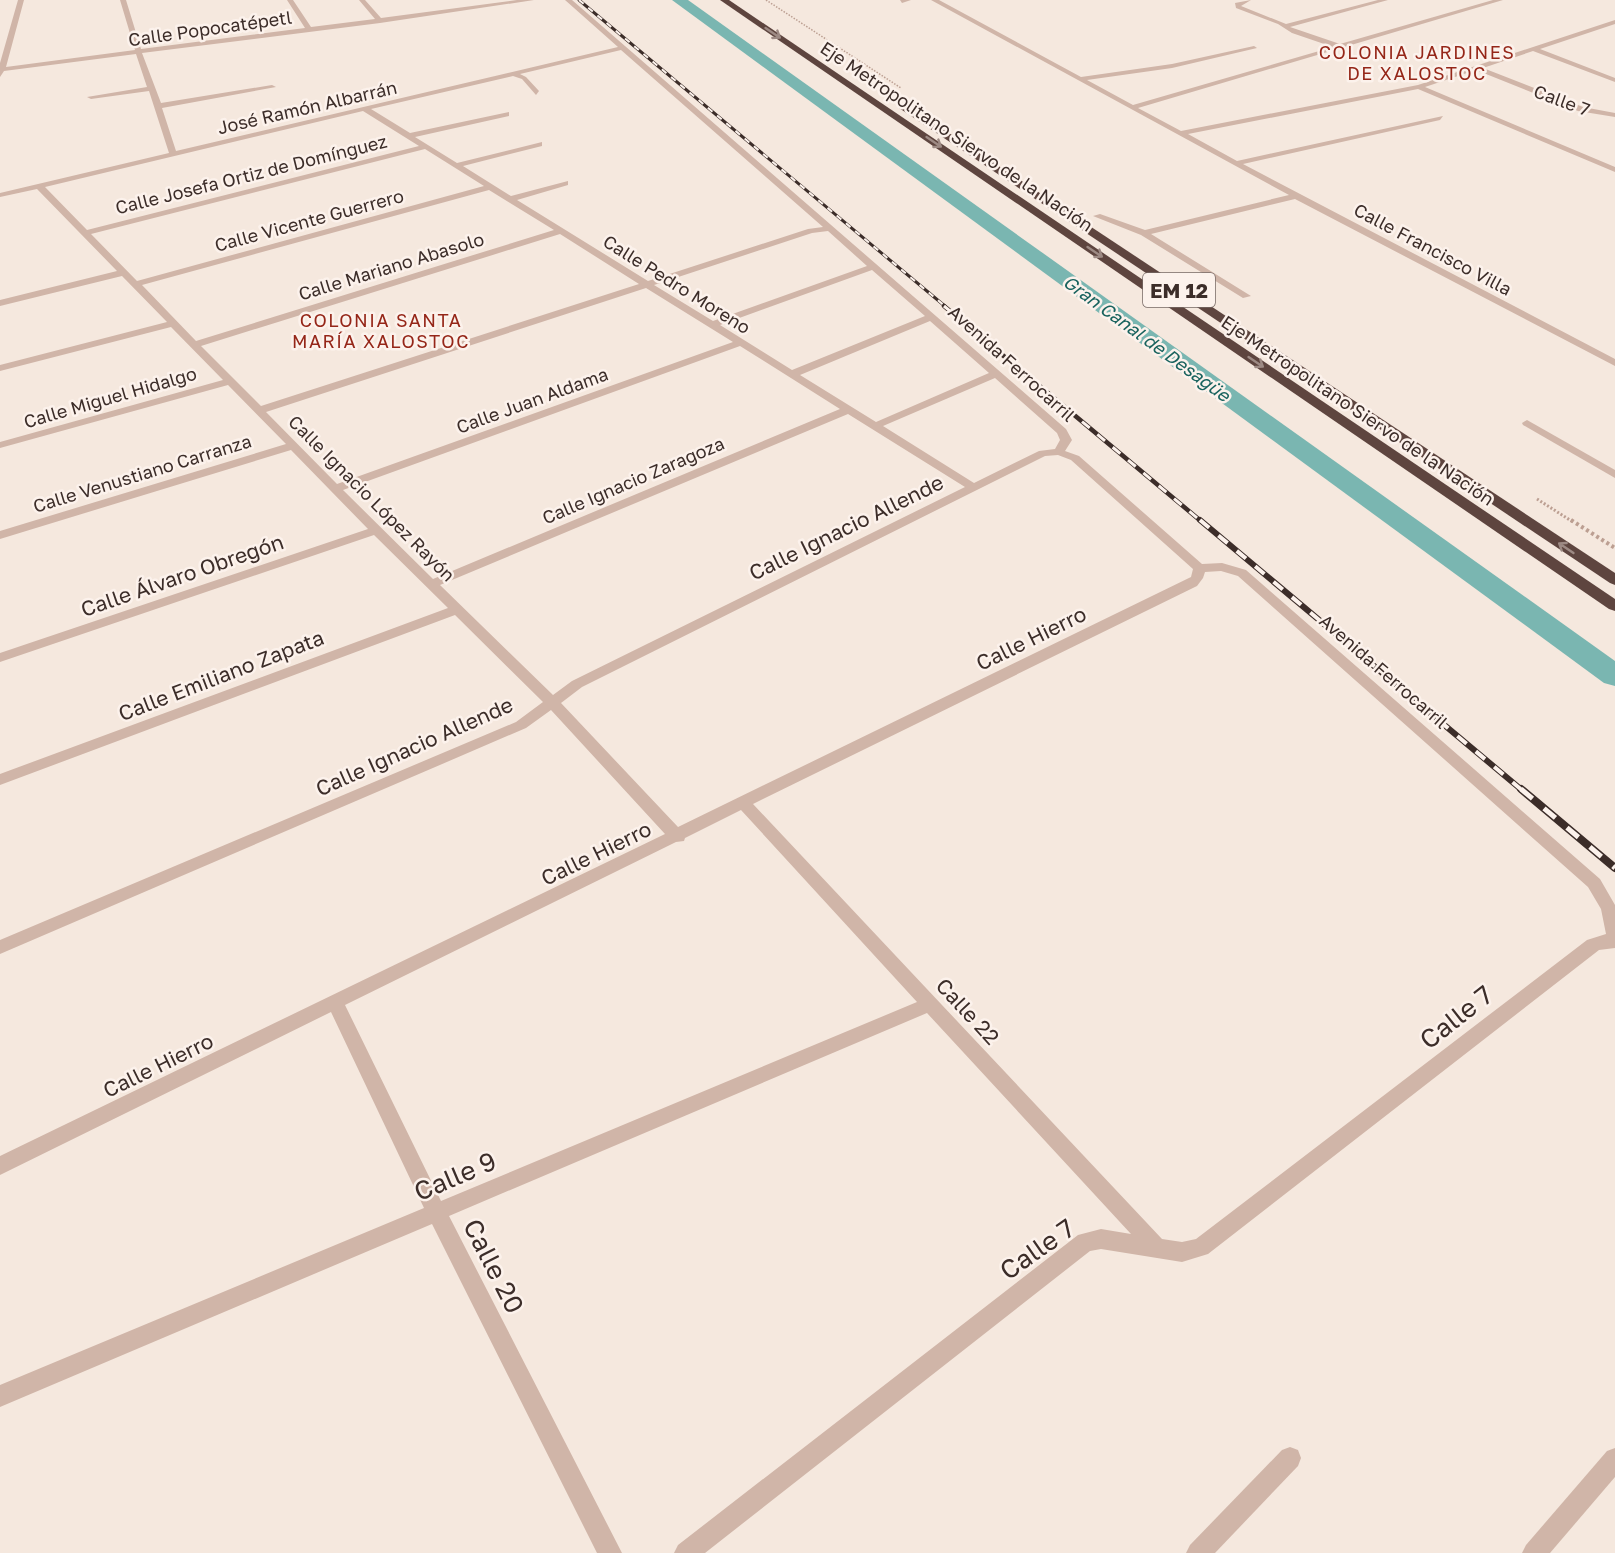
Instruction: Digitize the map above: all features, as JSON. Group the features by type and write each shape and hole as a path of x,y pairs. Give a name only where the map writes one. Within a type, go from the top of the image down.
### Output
{"highway":[{"name":"Eje Metropolitano Siervo de la Nación","path":"724,0 1615,606"},
{"name":"Eje Metropolitano Siervo de la Nación","path":"743,0 1615,580"}],"street":[{"path":"0,72 21,0"},
{"path":"123,0 150,89 158,106 173,154"},
{"path":"290,0 310,30"},
{"path":"362,0 380,21"},
{"name":"Calle Popocatépetl","path":"0,72 531,0"},
{"name":"Avenida Ferrocarril","path":"568,0 1062,431 1066,440 1059,452 1075,458 1199,568 1222,567 1242,573 1585,875 1604,896 1615,940"},
{"name":"Calle Francisco Villa","path":"934,0 1296,196 1615,363"},
{"path":"1248,0 1238,3 1238,7 1285,26 1294,32 1341,47"},
{"path":"1285,26 1385,0"},
{"path":"1132,107 1500,0"},
{"path":"1182,133 1419,87 1615,22"},
{"path":"1598,28 1615,33"},
{"name":"José Ramón Albarrán","path":"0,195 621,48"},
{"path":"1081,79 1172,66 1254,48"},
{"path":"1533,49 1615,80"},
{"name":"Calle 7","path":"1477,68 1581,108 1615,115"},
{"path":"515,74 524,78 536,93"},
{"path":"158,106 272,87"},
{"path":"1419,87 1615,170"},
{"path":"91,97 150,89"},
{"name":"Calle Pedro Moreno","path":"364,109 973,487"},
{"path":"408,136 506,114"},
{"path":"1237,163 1440,118"},
{"path":"455,166 539,144"},
{"name":"Calle Josefa Ortiz de Domínguez","path":"86,232 425,147"},
{"path":"510,199 565,183"},
{"name":"Calle Ignacio López Rayón","path":"39,186 376,530 552,702 678,837"},
{"name":"Calle Vicente Guerrero","path":"136,284 490,187"},
{"path":"1144,233 1296,196"},
{"path":"1097,216 1144,233 1246,296"},
{"path":"260,410 645,283 812,231 831,228"},
{"name":"Calle Mariano Abasolo","path":"196,344 561,231"},
{"path":"711,325 875,266"},
{"path":"0,303 125,272"},
{"path":"790,375 932,317"},
{"path":"0,368 175,323"},
{"name":"Calle Juan Aldama","path":"337,488 739,343"},
{"path":"875,426 984,376 997,374"},
{"name":"Calle Miguel Hidalgo","path":"0,445 230,381"},
{"name":"Calle Ignacio Zaragoza","path":"432,584 848,410"},
{"path":"1527,423 1615,475"},
{"name":"Calle Venustiano Carranza","path":"0,535 295,445"},
{"name":"Calle Ignacio Allende","path":"0,947 521,725 577,684 1043,453 1059,452"},
{"name":"Calle Álvaro Obregón","path":"0,658 376,530"},
{"name":"Calle Hierro","path":"0,1166 678,837 1192,583 1197,578 1199,568"},
{"name":"Calle Emiliano Zapata","path":"0,780 458,609"},
{"name":"Calle 22","path":"743,803 1160,1250"},
{"name":"Calle 7","path":"686,1553 1085,1242 1101,1239 1182,1252 1201,1247 1593,945 1615,940"},
{"name":"Calle 20","path":"336,1002 437,1213 610,1553"},
{"name":"Calle 9","path":"0,1396 930,1004"},
{"path":"1198,1553 1290,1458"},
{"path":"1534,1553 1615,1459"}],"waterway":[{"name":"Gran Canal de Desagüe","path":"679,0 1615,676"}],"railway":[{"path":"579,0 946,307"},
{"path":"944,306 1202,522"},
{"path":"1200,520 1523,791"},
{"path":"1521,789 1615,868"}],"district":[{"name":"COLONIA JARDINES DE XALOSTOC","path":"1417,62"},
{"name":"COLONIA SANTA MARÍA XALOSTOC","path":"381,330"}]}
